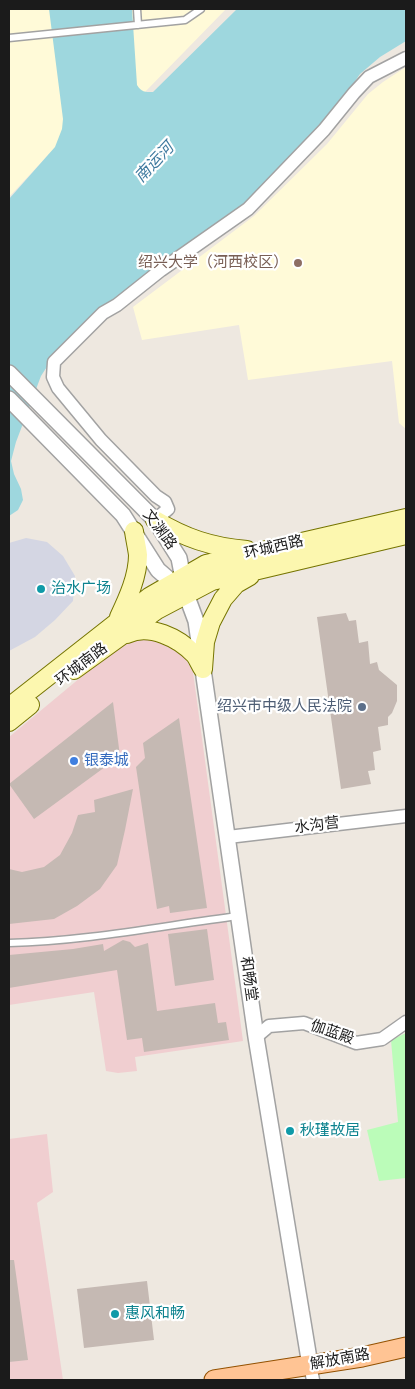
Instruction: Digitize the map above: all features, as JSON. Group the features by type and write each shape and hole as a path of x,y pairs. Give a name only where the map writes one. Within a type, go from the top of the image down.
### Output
{"main road":[{"name":"环城西路","path":"153,603 186,594 212,581 274,557 406,518"},
{"path":"154,520 173,531 201,542 224,548 248,550 274,557"},
{"path":"117,621 128,599 135,576 138,556 134,531"},
{"name":"环城西路","path":"153,603 178,580 206,564 274,557 406,535"},
{"path":"203,669 205,642 211,622 223,599 236,584 274,557"},
{"name":"环城南路","path":"9,707 117,621 153,603"},
{"name":"环城南路","path":"9,722 114,641 153,603"},
{"path":"114,641 132,632 160,632 178,642 194,655 203,669"},
{"name":"解放南路","path":"214,1380 312,1373 362,1357 406,1347"},
{"name":"解放南路","path":"277,1380 406,1357"}],"street":[{"path":"154,520 168,509 165,502 156,496 101,440 58,388 53,377 54,362 103,313 117,305 161,270 248,209 324,130 369,77 406,58"},
{"name":"文渊路","path":"9,373 154,520 179,558 178,580 186,594"},
{"name":"文渊路","path":"9,399 123,515 158,570 178,580"},
{"name":"和畅堂","path":"186,594 196,621 256,1037 312,1373"},
{"name":"水沟营","path":"228,836 406,816"},
{"name":"伽蓝殿","path":"256,1037 269,1026 304,1023 356,1043 382,1039 406,1022"}],"lane":[{"path":"134,25 137,9"},
{"path":"9,38 185,20 191,12 201,9"},
{"path":"9,943 97,937 239,916"}],"shaded area":[{"path":"9,9 226,9 145,92 62,140 9,197"},
{"name":"绍兴大学（河西校区）","path":"406,67 406,429 399,423 392,361 248,380 239,325 142,340 133,307 254,216 327,144 368,94"},
{"name":"治水广场","path":"26,538 47,542 63,556 75,576 73,601 35,637 9,651 9,543"},
{"path":"141,634 181,650 193,672 243,1041 135,1057 137,1071 118,1073 106,1071 94,992 9,1005 9,737 116,648"},
{"path":"47,1134 53,1192 37,1203 63,1380 9,1380 9,1139"}],"green space":[{"path":"406,1033 406,1178 379,1181 367,1130 398,1122 391,1040"}],"water":[{"name":"南运河","path":"49,9 132,9 137,85 142,90 148,92 153,92 237,9 406,9 406,41 380,57 360,74 340,103 249,205 102,308 50,362 41,376 16,442 11,461 23,500 18,510 9,516 9,199 55,147 62,129 63,119"}],"building":[{"name":"绍兴市中级人民法院","path":"346,613 349,621 356,620 359,643 368,641 370,664 377,662 379,670 397,685 397,701 392,713 388,717 388,725 378,727 381,750 373,752 375,770 368,771 371,784 341,789 317,617"},
{"path":"113,702 120,756 34,819 9,784"},
{"path":"179,718 207,908 170,913 169,906 157,909 136,767 145,758 143,743"},
{"path":"133,789 117,865 100,889 77,906 54,919 9,924 9,869 22,872 44,867 60,855 72,833 78,815 95,812 94,800"},
{"path":"207,929 214,980 175,986 168,934"},
{"path":"123,940 130,942 135,947 148,943 157,1011 215,1003 218,1023 226,1022 229,1040 144,1052 142,1038 127,1040 117,970 9,988 9,955 103,944 104,951"},
{"path":"9,1260 14,1260 28,1360 9,1362"},
{"name":"惠风和畅","path":"147,1281 154,1340 84,1348 77,1289"}],"place":[{"name":"绍兴大学（河西校区）","path":"298,263"},
{"name":"治水广场","path":"41,589"},
{"name":"绍兴市中级人民法院","path":"362,707"},
{"name":"银泰城","path":"74,761"},
{"name":"秋瑾故居","path":"290,1131"},
{"name":"惠风和畅","path":"115,1314"}]}
